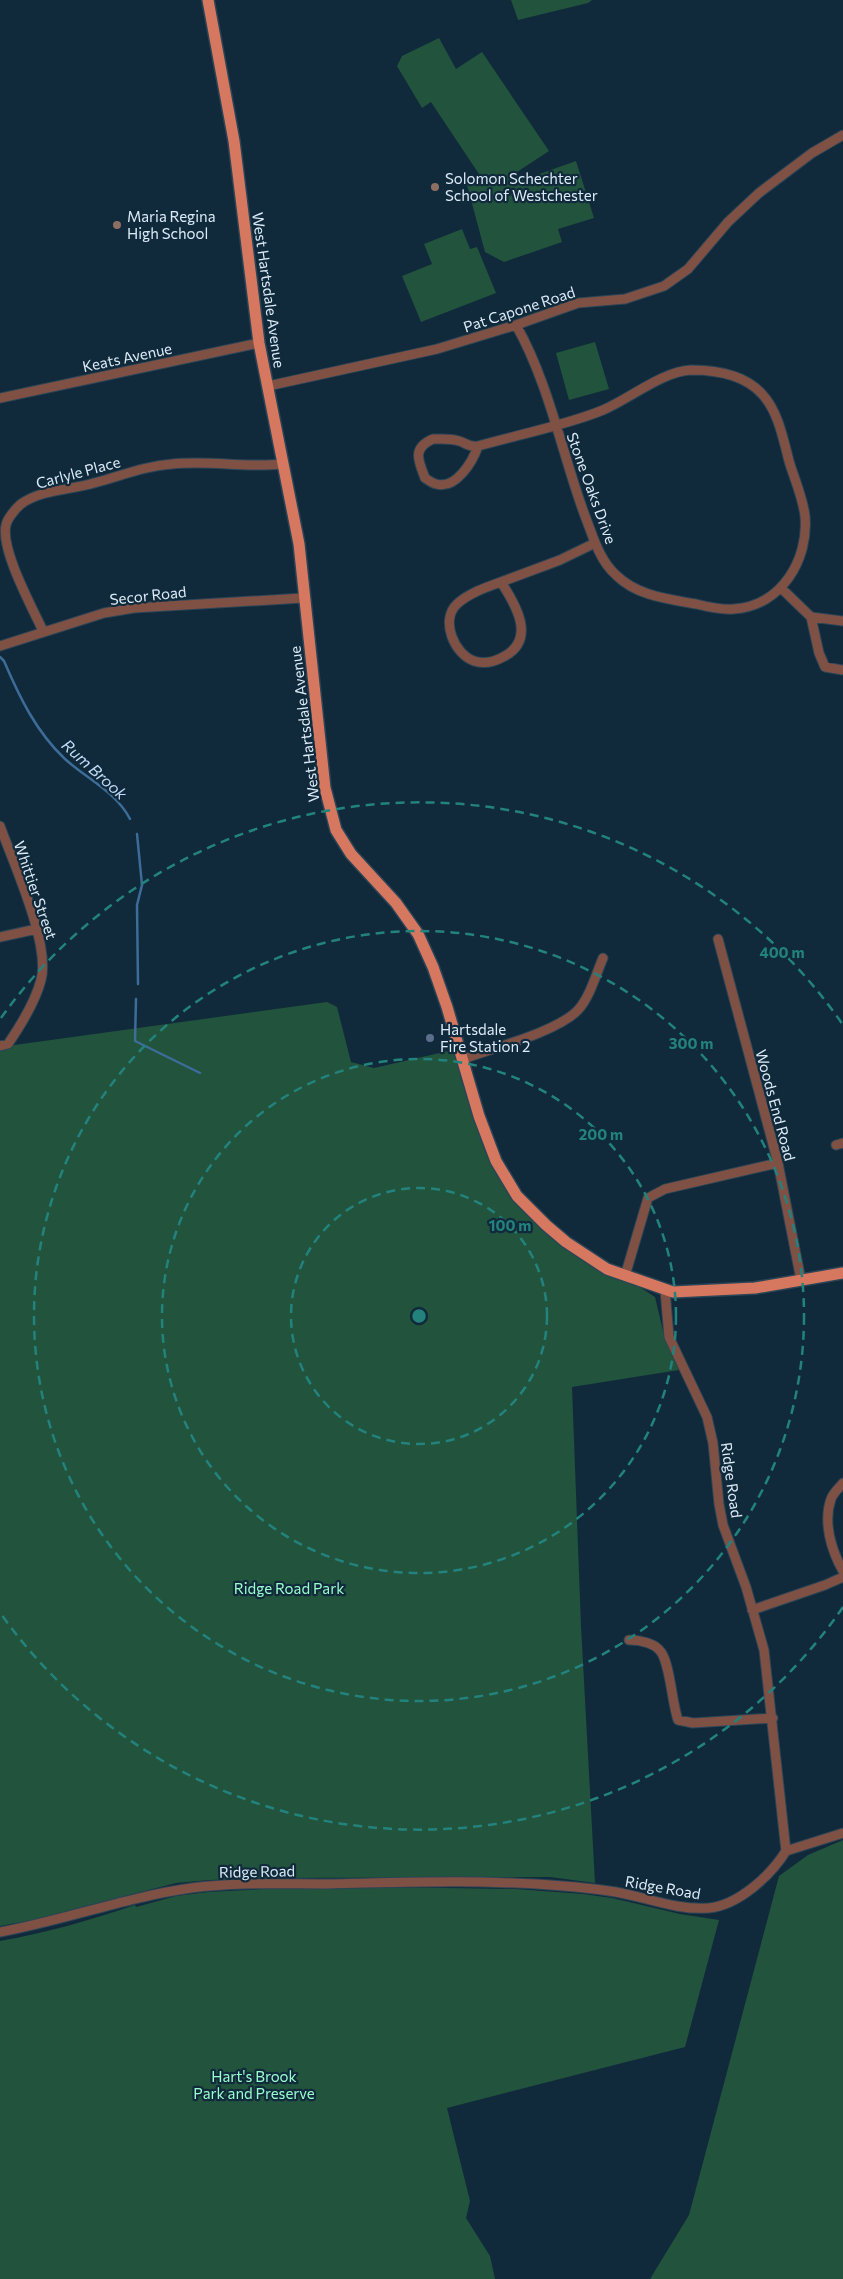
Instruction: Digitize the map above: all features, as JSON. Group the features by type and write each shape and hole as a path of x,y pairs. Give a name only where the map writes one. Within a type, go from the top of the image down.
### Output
{"main road":[{"name":"West Hartsdale Avenue","path":"208,0 234,141 259,343 299,544 303,598 314,675 325,788 336,830 351,854 396,903 418,934 437,979 489,1144 498,1166 517,1196 566,1242 607,1269 665,1290 681,1293 716,1292 755,1288 843,1273"}],"street":[{"name":"Pat Capone Road","path":"268,386 437,349 516,325 578,302 625,298 673,282 688,269 723,227 759,193 812,153 843,135"},
{"name":"Stone Oaks Drive","path":"516,325 530,349 554,424 595,543 605,562 615,575 629,586 655,597 732,609 747,607 772,595 787,582 800,557 805,540 805,515 778,422 770,404 761,393 731,374 719,371 682,371 602,410 554,424"},
{"name":"Keats Avenue","path":"0,398 259,343"},
{"path":"478,446 474,457 464,472 449,483 437,485 425,478 418,457 423,443 433,439 446,439 459,441 472,447 554,424"},
{"name":"Carlyle Place","path":"43,631 14,570 6,545 3,522 20,504 32,498 94,484 145,467 205,462 266,466 282,464"},
{"path":"502,582 519,614 522,630 517,645 512,653 495,662 474,661 459,652 452,640 451,615 455,606 463,598 502,582 560,560 595,543"},
{"path":"781,588 811,617 819,653 825,666 843,670"},
{"name":"Secor Road","path":"0,646 104,613 134,608 303,598"},
{"path":"811,617 843,621"},
{"name":"Whittier Street","path":"0,826 37,929 42,950 41,980 23,1022 4,1045"},
{"path":"0,937 37,929"},
{"name":"Woods End Road","path":"718,939 778,1163 801,1280"},
{"path":"463,1059 534,1034 577,1011 584,1001 603,958"},
{"path":"625,1276 648,1198 652,1195 665,1189 778,1163"},
{"name":"Ridge Road","path":"0,1932 43,1924 168,1892 221,1886 480,1882 548,1885 609,1891 686,1907 710,1908 729,1903 749,1889 779,1863 786,1851 773,1718 764,1650 723,1525 718,1504 714,1443 707,1417 669,1337 665,1290"},
{"path":"843,1483 831,1498 828,1525 836,1558 843,1571"},
{"path":"752,1610 843,1577"},
{"path":"629,1640 640,1640 661,1651 665,1660 673,1707 678,1720 693,1723 773,1718"},
{"path":"786,1851 843,1833"}],"green space":[{"path":"511,0 592,0 588,3 518,20"},
{"path":"439,38 456,69 482,52 549,151 511,176 528,178 576,161 594,218 558,229 562,242 504,262 485,252 467,185 483,180 431,102 422,108 397,66 402,56"},
{"path":"462,229 470,249 477,247 496,293 421,322 402,276 432,264 424,244"},
{"path":"595,342 609,389 569,400 556,353"},
{"name":"Ridge Road Park","path":"327,1002 337,1007 351,1062 374,1068 457,1049 517,1199 540,1227 572,1253 599,1269 635,1284 655,1297 663,1331 679,1370 572,1387 581,1626 595,1883 550,1877 210,1880 176,1883 32,1920 0,1926 0,1047"},
{"path":"843,1840 843,2279 650,2279 689,2215 779,1876 808,1855"},
{"name":"Hart's Brook Park and Preserve","path":"321,1886 516,1889 583,1894 612,1898 680,1914 719,1920 685,2047 447,2108 470,2201 466,2218 490,2256 495,2279 0,2279 0,1941 51,1930 135,1905 136,1907 176,1896 208,1892"}],"waterway":[{"name":"Rum Brook","path":"0,657 4,661 29,713 45,737 65,759 109,793 124,809 130,819"},
{"name":"Rum Brook","path":"137,834 142,885 137,905 138,984"},
{"name":"Rum Brook","path":"136,999 135,1041 200,1073"}],"place":[{"name":"Solomon Schechter School of Westchester","path":"435,187"},
{"name":"Maria Regina High School","path":"117,225"},
{"name":"Hartsdale Fire Station 2","path":"430,1038"}]}
